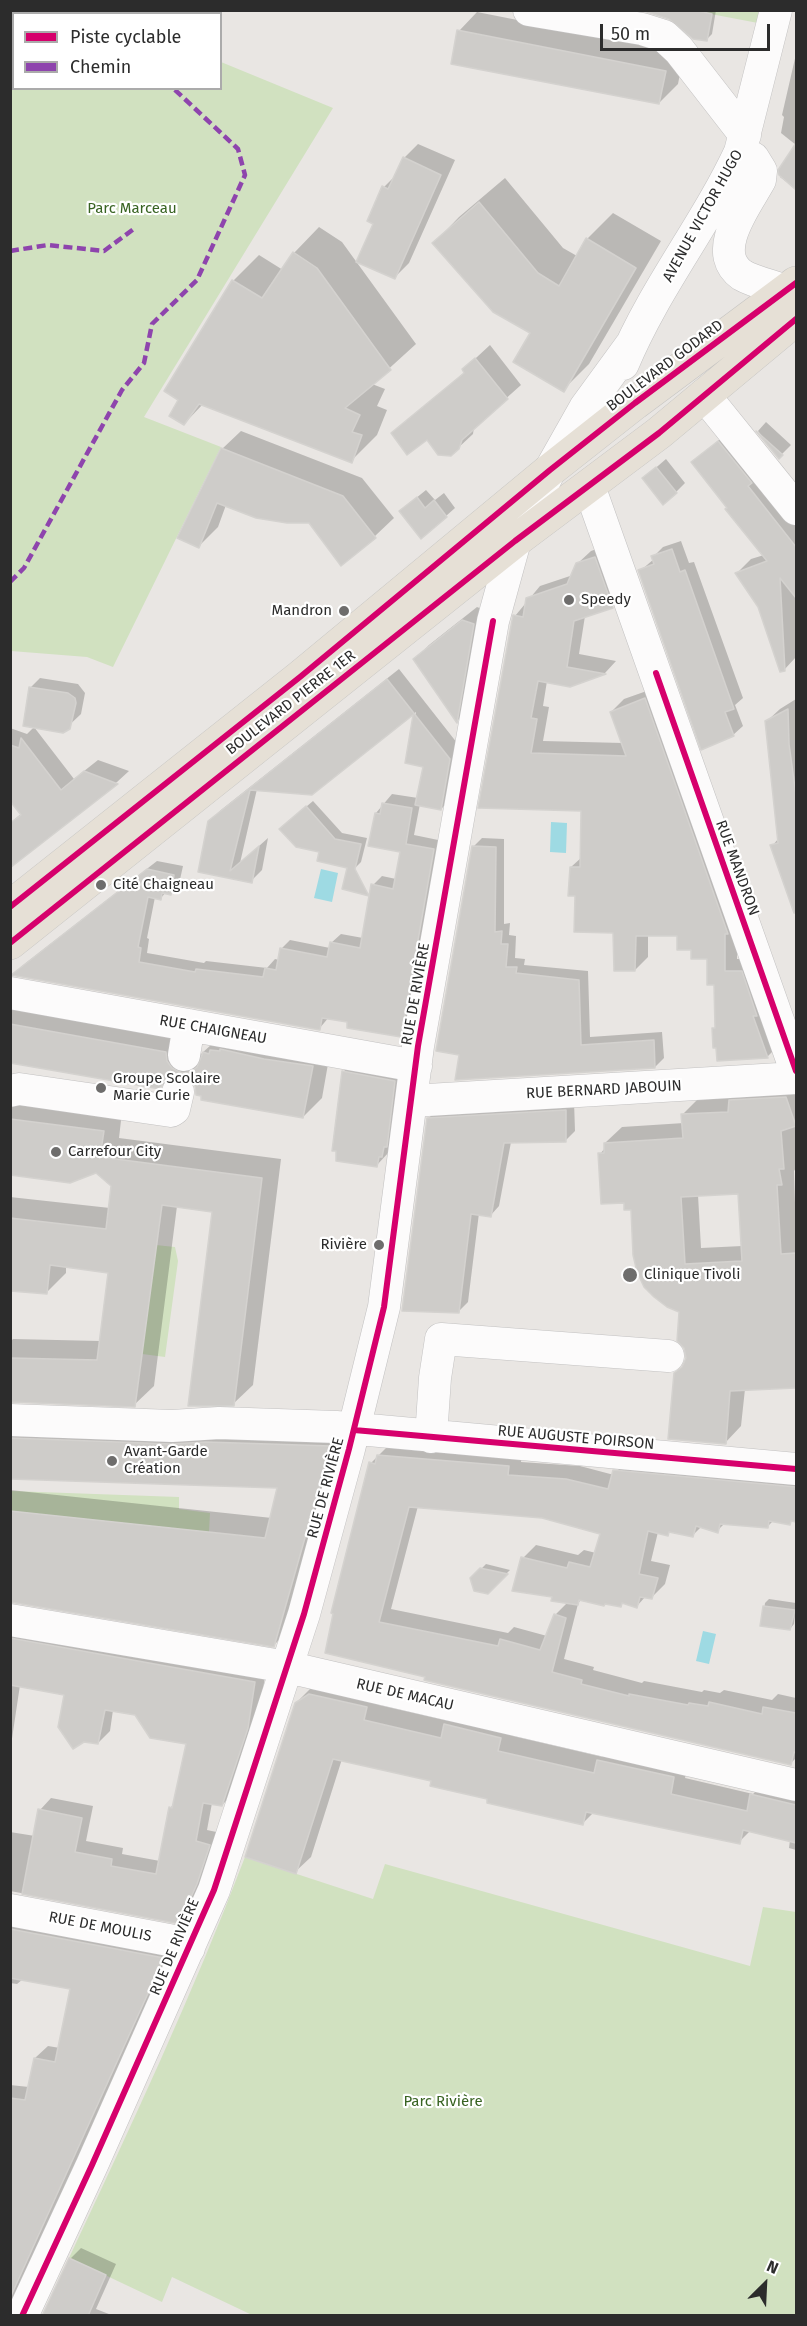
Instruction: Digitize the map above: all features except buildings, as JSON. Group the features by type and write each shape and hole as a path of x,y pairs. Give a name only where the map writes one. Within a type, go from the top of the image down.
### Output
{"main road":[{"path":"589,486 704,395 793,309"},
{"name":"BOULEVARD GODARD","path":"550,470 600,430 793,309"},
{"name":"BOULEVARD PIERRE 1ER","path":"10,907 300,677 550,470"},
{"name":"BOULEVARD PIERRE 1ER","path":"10,943 445,597 589,486"}],"street":[{"path":"529,10 642,29 664,36 679,50 761,171 760,180 730,235 728,252 733,265 743,275 793,309"},
{"name":"AVENUE VICTOR HUGO","path":"589,486 608,400 631,345 742,143 776,10"},
{"name":"AVENUE VICTOR HUGO","path":"515,542 550,470 585,408 631,345"},
{"path":"704,395 796,509"},
{"path":"550,470 589,486"},
{"name":"RUE MANDRON","path":"589,486 796,1071"},
{"name":"RUE DE RIVIÈRE","path":"22,2316 214,1890 304,1614 354,1430 384,1307 416,1066 493,621 515,542"},
{"path":"445,597 461,593 481,597 487,603 493,621"},
{"name":"RUE CHAIGNEAU","path":"10,993 186,1040 416,1066"},
{"name":"RUE BERNARD JABOUIN","path":"411,1101 796,1078"},
{"path":"10,1090 19,1089 171,1111 178,1092"},
{"path":"431,1437 441,1339 668,1356"},
{"name":"RUE AUGUSTE POIRSON","path":"10,1420 172,1426 242,1424 354,1430 796,1469"},
{"name":"RUE DE MACAU","path":"10,1620 287,1668 796,1785"},
{"name":"RUE DE MOULIS","path":"10,1910 174,1941 189,1948"}],"green space":[{"name":"Parc Marceau","path":"95,10 100,12 12,12 12,90 222,90 222,62 333,108 144,417 221,447 113,667 87,657 11,651 10,11"},
{"path":"695,11 761,11 758,23"},
{"path":"156,1245 175,1247 178,1261 165,1357 142,1354"},
{"path":"11,1491 179,1497 179,1509 210,1513 209,1532 11,1511"},
{"name":"Parc Rivière","path":"245,1857 373,1899 385,1864 750,1966 763,1907 796,1912 796,2315 252,2315 172,2277 162,2302 69,2258 183,2009"}],"water":[{"path":"551,822 567,823 566,853 550,852"},
{"path":"321,869 338,873 332,902 314,898"},
{"path":"703,1631 716,1634 709,1664 696,1661"}],"marked path":[{"path":"10,582 24,568 122,390 144,363 152,324 197,280 245,175 238,149 175,90"},
{"path":"10,251 48,245 104,251 135,228"}],"cycle path":[{"path":"10,907 300,677 550,470 635,403 796,283"},
{"path":"10,943 515,541 659,433 796,319"},
{"path":"22,2316 214,1890 304,1614 349,1449 384,1307 418,1046 493,621"},
{"path":"656,673 796,1071"},
{"path":"354,1430 796,1469"}],"place":[{"name":"Speedy","path":"569,600"},
{"name":"Mandron","path":"344,611"},
{"name":"Cité Chaigneau","path":"101,885"},
{"name":"Groupe Scolaire Marie Curie","path":"101,1088"},
{"name":"Carrefour City","path":"56,1152"},
{"name":"Rivière","path":"379,1245"},
{"name":"Clinique Tivoli","path":"630,1275"},
{"name":"Avant-Garde Création","path":"112,1461"}]}
